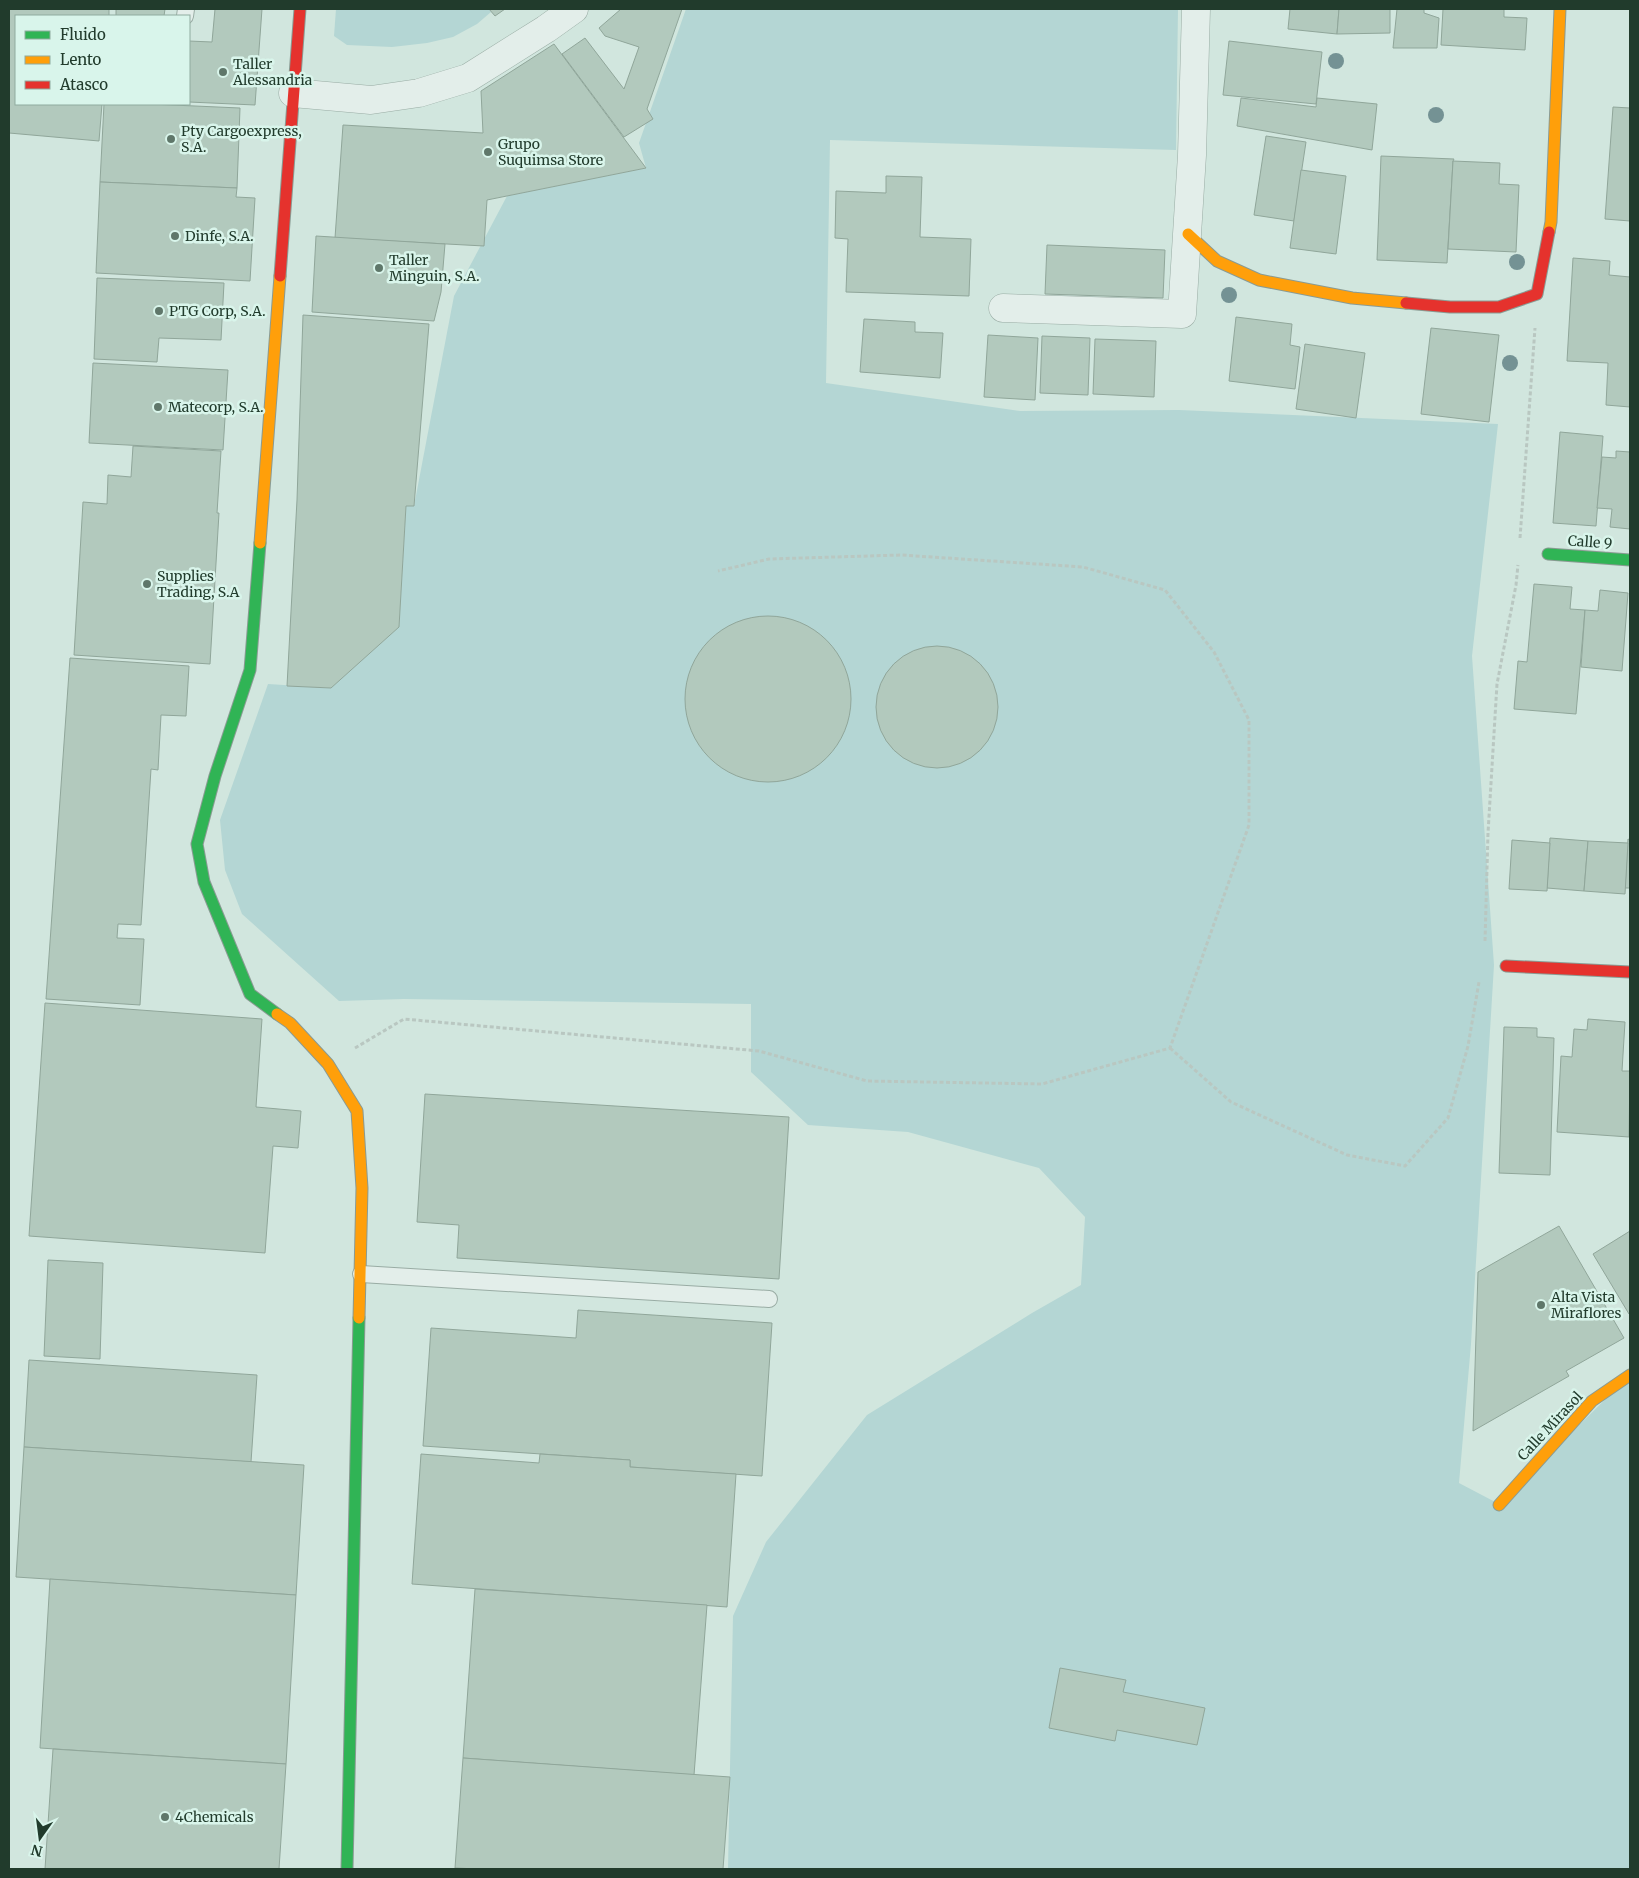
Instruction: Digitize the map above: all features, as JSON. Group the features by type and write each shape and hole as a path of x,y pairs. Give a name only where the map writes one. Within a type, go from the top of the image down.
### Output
{"street":[{"path":"300,9 250,670 215,776 197,844 204,882 250,994 290,1023 328,1064 357,1110 362,1188 347,1869"},
{"path":"293,93 371,100 419,94 468,78 574,9"},
{"path":"1003,308 1182,314 1188,234 1196,9"},
{"path":"1188,234 1217,260 1259,280 1352,298 1450,307 1498,307 1537,294 1551,222 1560,9"},
{"name":"Calle 9","path":"1548,554 1630,560"},
{"path":"1506,966 1630,972"},
{"name":"Calle Mirasol","path":"1499,1504 1592,1401 1630,1375"}],"lane":[{"path":"360,1274 769,1299"}],"path":[{"path":"1519,546 1537,294"},
{"path":"718,571 769,559 901,555 1083,567 1165,590 1214,652 1249,720 1249,825 1170,1048"},
{"path":"1485,948 1488,833 1497,684 1516,585 1518,556"},
{"path":"1170,1048 1231,1102 1347,1155 1405,1166 1448,1118 1468,1046 1480,978"},
{"path":"328,1064 404,1019 759,1052 867,1081 1042,1084 1170,1048"}],"shaded area":[{"path":"336,9 489,9 491,12 477,24 453,37 427,43 392,47 347,45 334,36"},
{"path":"686,9 1178,9 1176,150 830,140 826,383 1020,411 1179,410 1498,424 1472,656 1494,965 1471,1344 1459,1483 1499,1504 1630,1375 1630,1869 728,1869 733,1616 766,1542 867,1415 1032,1313 1081,1285 1085,1217 1039,1168 908,1132 808,1125 751,1072 751,1004 404,999 339,1001 242,914 225,870 220,820 268,684 331,688 399,627 406,506 414,506 454,296 507,196 646,168 639,143"}],"building":[{"path":"9,9 109,9 109,15 15,15 15,105 102,105 99,141 9,133"},
{"path":"116,9 165,9 164,15 116,15"},
{"name":"Taller Alessandria","path":"215,9 262,9 255,105 190,102 190,41 212,42"},
{"path":"489,9 505,9 495,16"},
{"path":"621,9 682,9 647,109 653,119 624,137 562,54 585,38 624,89 639,47 605,36 599,28"},
{"path":"1290,9 1339,9 1337,34 1288,29"},
{"path":"1339,9 1390,9 1390,33 1337,34"},
{"path":"1397,9 1424,9 1424,13 1439,18 1437,48 1393,48"},
{"path":"1443,9 1504,9 1504,17 1527,18 1525,50 1441,45"},
{"path":"1229,41 1322,52 1316,104 1223,95"},
{"name":"Grupo Suquimsa Store","path":"554,44 646,168 487,200 484,246 335,238 343,125 483,133 481,91"},
{"path":"1241,98 1316,107 1317,98 1377,104 1372,150 1237,126"},
{"name":"Pty Cargoexpress, S.A.","path":"104,105 172,105 240,108 237,188 100,182"},
{"path":"1613,107 1630,108 1630,221 1605,219"},
{"path":"1266,136 1306,142 1294,221 1254,215"},
{"path":"1381,156 1454,159 1447,263 1377,260"},
{"path":"1453,161 1500,163 1499,184 1519,185 1516,252 1448,249"},
{"path":"1301,170 1346,176 1336,254 1290,248"},
{"path":"886,176 922,177 920,237 971,239 969,296 846,292 848,239 835,238 836,191 886,193"},
{"name":"Dinfe, S.A.","path":"100,182 237,188 236,197 255,198 250,281 96,273"},
{"name":"Taller Minguin, S.A.","path":"316,236 445,244 441,292 434,321 312,312"},
{"path":"1047,245 1165,250 1163,298 1045,294"},
{"path":"1573,258 1610,261 1609,275 1630,277 1630,407 1606,405 1608,363 1567,361"},
{"name":"PTG Corp, S.A.","path":"97,278 224,283 221,340 159,338 157,362 94,359"},
{"path":"303,315 429,324 414,506 406,506 399,627 331,688 287,686 297,500"},
{"path":"1236,317 1292,324 1290,345 1300,347 1295,389 1229,381"},
{"path":"864,319 915,322 915,332 943,333 940,378 860,372"},
{"path":"1431,328 1499,335 1489,422 1421,414"},
{"path":"988,335 1038,338 1035,400 984,397"},
{"path":"1042,336 1090,338 1088,395 1040,393"},
{"path":"1095,339 1156,341 1154,397 1093,394"},
{"path":"1305,344 1365,353 1356,418 1296,409"},
{"name":"Matecorp, S.A.","path":"93,363 228,370 223,450 89,443"},
{"path":"1560,432 1603,436 1596,526 1553,523"},
{"name":"Supplies Trading, S.A","path":"133,446 221,451 210,664 74,655 83,502 107,504 108,475 131,477"},
{"path":"1616,451 1630,452 1630,529 1610,527 1612,509 1597,508 1602,457 1616,458"},
{"path":"1534,584 1572,587 1570,609 1585,610 1576,714 1514,709 1518,661 1527,662"},
{"path":"1600,590 1628,593 1622,671 1581,667 1585,610 1598,611"},
{"path":"776,616 800,622 827,640 845,667 850,683 850,715 845,731 827,758 814,768 792,779 760,782 736,776 715,763 704,752 688,723 685,691 691,667 704,646 715,635 744,619"},
{"path":"937,646 960,651 980,664 993,684 998,707 993,730 980,750 960,763 937,768 914,763 894,750 881,730 876,707 881,684 894,664 914,651"},
{"path":"70,658 189,666 186,716 161,715 158,770 151,769 141,925 118,924 117,938 144,939 140,1005 46,999"},
{"path":"1550,838 1588,841 1584,891 1547,888"},
{"path":"1628,839 1630,840 1630,888 1625,888"},
{"path":"1512,840 1550,843 1547,891 1509,889"},
{"path":"1588,841 1628,843 1625,894 1584,891"},
{"path":"45,1003 262,1019 256,1107 301,1111 298,1148 273,1146 265,1253 29,1236"},
{"path":"1588,1019 1625,1022 1622,1071 1630,1071 1629,1137 1557,1132 1561,1056 1572,1057 1574,1029 1587,1030"},
{"path":"1504,1027 1537,1028 1537,1037 1554,1038 1550,1175 1499,1173"},
{"path":"425,1094 789,1117 779,1279 457,1258 459,1225 417,1222"},
{"name":"Alta Vista Miraflores","path":"1559,1226 1624,1338 1566,1371 1569,1376 1473,1431 1478,1272"},
{"path":"1630,1231 1630,1313 1629,1314 1593,1254"},
{"path":"48,1260 103,1263 100,1359 44,1356"},
{"path":"578,1310 772,1323 762,1476 630,1467 630,1460 423,1446 431,1328 576,1338"},
{"path":"29,1360 257,1375 251,1462 24,1447"},
{"path":"24,1447 304,1465 296,1595 16,1577"},
{"path":"421,1454 539,1463 540,1454 630,1460 630,1467 736,1474 727,1607 412,1584"},
{"path":"50,1579 296,1595 286,1764 40,1748"},
{"path":"475,1589 707,1605 694,1775 463,1758"},
{"path":"1060,1668 1126,1680 1123,1692 1205,1708 1197,1745 1117,1730 1115,1741 1049,1728"},
{"name":"4Chemicals","path":"53,1749 286,1764 279,1869 45,1869"},
{"path":"463,1758 730,1777 723,1869 455,1868"}],"traffic: fast":[{"path":"260,543 250,670 215,776 197,844 204,882 250,994 277,1014"},
{"path":"1548,554 1630,560"},
{"path":"347,1869 359,1318"}],"traffic: slow":[{"path":"1549,232 1551,222 1560,9"},
{"path":"1188,234 1217,261 1259,280 1352,298 1406,303"},
{"path":"260,543 280,276"},
{"path":"277,1014 290,1023 328,1064 357,1111 362,1188 359,1318"},
{"path":"1499,1505 1592,1401 1630,1375"}],"traffic: jam":[{"path":"280,276 300,9"},
{"path":"1406,303 1450,307 1499,307 1537,294 1549,232"},
{"path":"1506,966 1630,972"}],"place":[{"name":"Taller Alessandria","path":"223,72"},
{"name":"Pty Cargoexpress, S.A.","path":"171,139"},
{"name":"Grupo Suquimsa Store","path":"488,152"},
{"name":"Dinfe, S.A.","path":"175,236"},
{"name":"Taller Minguin, S.A.","path":"379,268"},
{"name":"PTG Corp, S.A.","path":"159,311"},
{"name":"Matecorp, S.A.","path":"158,407"},
{"name":"Supplies Trading, S.A","path":"147,584"},
{"name":"Alta Vista Miraflores","path":"1541,1305"},
{"name":"4Chemicals","path":"165,1817"}]}
